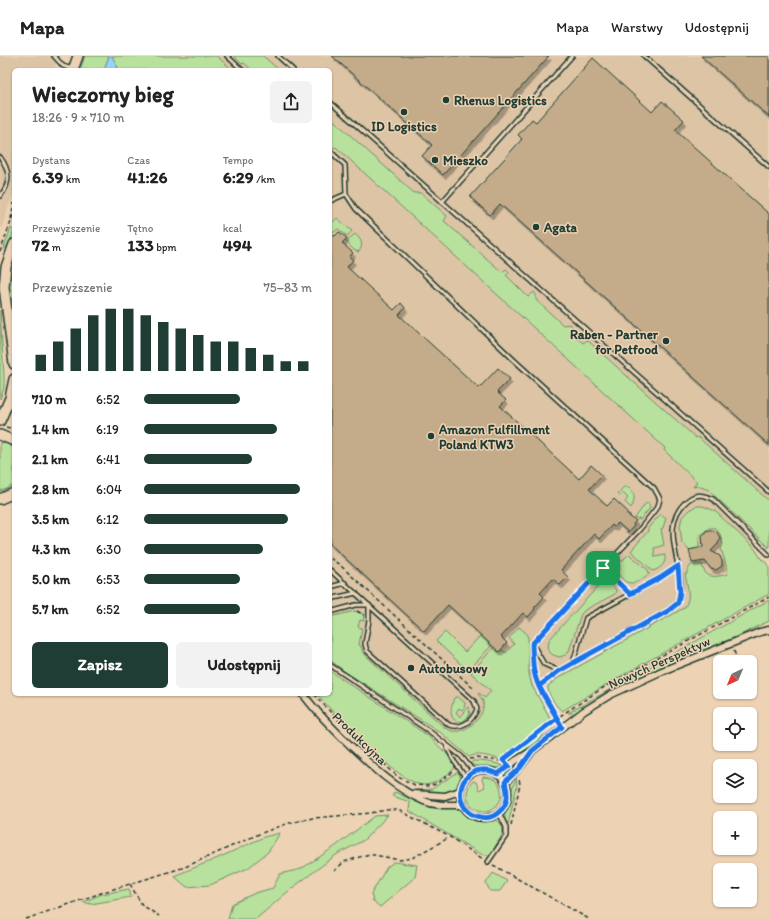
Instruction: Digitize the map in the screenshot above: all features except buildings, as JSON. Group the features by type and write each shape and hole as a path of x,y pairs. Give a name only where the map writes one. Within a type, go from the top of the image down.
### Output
{"street":[{"path":"74,68 78,56"},
{"path":"12,247 3,262 4,287 12,349"},
{"path":"0,404 12,385"},
{"path":"0,421 10,398 12,388"},
{"path":"0,435 12,440"},
{"path":"0,499 12,494"},
{"name":"Nowych Perspektyw","path":"760,632 769,625"},
{"name":"Nowych Perspektyw","path":"498,774 515,761 532,751 584,710 603,699 638,681 731,643 769,630"},
{"name":"Produkcyjna","path":"305,696 338,733 388,780 407,793 424,801 434,804 463,805"},
{"name":"Nowych Perspektyw","path":"505,782 520,768 532,751"},
{"path":"488,770 498,774 505,782 508,791 504,807 499,813 492,817 484,818 469,813 463,805 460,792 461,786 466,778 474,772 488,770"},
{"name":"Produkcyjna","path":"407,793 441,796 460,792"}],"lane":[{"path":"54,56 63,66 68,68"},
{"path":"227,56 240,68"},
{"path":"278,56 292,68"},
{"path":"442,202 572,56"},
{"path":"644,56 769,167"},
{"path":"332,104 769,492"},
{"path":"332,152 345,165 346,194 356,209 514,360 654,488 660,499 658,506 640,529 532,644 533,672 539,686 562,727"},
{"path":"0,157 8,170 9,179 7,188 0,196"},
{"path":"332,200 346,194"},
{"path":"539,686 559,671 668,611 678,603 680,592 678,566 672,528 675,517 681,506 692,496 703,494 713,499 769,555"},
{"path":"763,548 769,558"},
{"path":"573,663 586,618 660,578 678,566"},
{"path":"603,568 630,594"},
{"path":"332,572 356,593 369,605 456,686 474,701 477,709 471,721 463,726 455,727 449,725 368,651 365,644 369,620 369,605"},
{"path":"332,586 345,583"},
{"path":"332,599 356,593"},
{"path":"332,611 356,605 369,605"},
{"path":"532,644 544,664 559,671"},
{"path":"332,666 420,724 446,746 461,756 474,772"},
{"path":"446,746 466,778"},
{"path":"488,862 506,836 506,827 499,813"}],"path":[{"path":"10,224 12,213"},
{"path":"0,252 12,218"},
{"path":"0,424 12,429"},
{"path":"332,559 341,566 473,688"},
{"path":"468,760 477,758 500,761 503,760 557,718 606,686 769,597"},
{"path":"731,643 735,655"},
{"path":"316,696 332,715 390,770 404,780 421,786 431,786 442,780 457,768"},
{"path":"503,760 509,766"},
{"path":"506,836 511,827 520,785 520,780 515,772"},
{"path":"26,919 96,894 185,867 259,834 289,823 327,816 371,814 386,810 398,810"},
{"path":"334,871 344,862 369,854 400,860 412,858 450,837"},
{"path":"130,884 142,905 159,916"}],"shaded area":[{"path":"0,56 59,56 55,68 12,68 12,196 0,232"},
{"path":"100,56 769,56 769,536 767,534 745,556 753,570 451,738 332,634 332,68 96,68"}],"green space":[{"path":"85,56 109,56 105,68 81,68"},
{"path":"112,56 217,56 230,68 118,68"},
{"path":"234,56 263,56 277,68 250,68 244,63 242,64"},
{"path":"332,119 414,193 421,193 447,216 444,221 502,272 506,269 509,272 506,275 528,297 534,292 536,295 536,300 563,325 570,324 572,327 569,331 583,343 587,340 769,501 769,548 709,490 698,486 693,487 697,482 664,450 665,448 336,147 334,148 332,146"},
{"path":"337,218 352,231 347,236 338,229 334,232 332,230 332,223"},
{"path":"11,228 12,236 8,245 3,250"},
{"path":"355,234 361,242 359,252 354,250 346,242"},
{"path":"12,272 12,316 8,290"},
{"path":"0,310 4,388 0,399"},
{"path":"0,440 12,447 12,485 0,491"},
{"path":"624,487 629,487 634,494 634,500 631,508 625,502 628,498 623,493 619,496 617,494"},
{"path":"646,503 649,504 650,508 640,520 639,518 638,520 635,518"},
{"path":"696,506 703,506 715,511 755,549 762,560 764,560 769,567 769,594 628,672 562,711 552,700 548,686 558,678 684,608 688,600 688,587 685,574 687,574 687,571 691,565 702,564 706,573 711,576 728,574 721,549 723,544 720,534 715,528 709,528 699,536 699,548 689,550 682,543 680,526 682,517"},
{"path":"661,514 666,518 663,528 661,529 664,545 654,548 655,557 665,555 665,561 653,571 631,551 648,531 648,528"},
{"path":"629,554 648,570 649,574 641,580 633,583 626,582 619,575 620,563"},
{"path":"606,580 616,590 615,594 585,610 581,614 569,651 565,655 560,657 551,654 548,647 549,640 602,582"},
{"path":"769,600 769,621 738,636 649,672 603,695 575,713 568,713"},
{"path":"355,611 363,614 364,621 360,620 358,627 362,628 359,645 361,646 363,653 444,727 455,731 463,730 476,721 482,712 483,707 482,700 478,694 479,693 485,698 491,691 471,673 494,647 499,652 502,650 506,653 514,644 509,638 519,627 526,633 528,638 529,674 532,686 550,720 499,759 480,755 469,757 440,732 344,671 332,662 332,617"},
{"path":"445,632 465,652 481,635 492,645 468,671 436,641"},
{"path":"332,672 427,735 446,753 456,766 440,780 428,785 423,785 412,781 398,773 383,761 319,696 332,696"},
{"path":"456,697 465,703 462,710 459,708 456,712 460,717 468,707 470,714 462,722 454,719 451,713 454,698"},
{"path":"549,726 539,740 511,762 508,758"},
{"path":"473,761 491,762 503,767 476,766 470,764"},
{"path":"458,772 461,780 460,786 455,790 439,793 416,790 432,789"},
{"path":"483,777 491,778 496,781 501,789 501,799 499,802 493,808 486,811 474,807 469,802 467,796 468,789 473,781 476,782 479,790 485,787 482,780"},
{"path":"516,778 517,786 508,824 505,819 505,812 511,802 512,789"},
{"path":"395,792 416,802 443,808 465,810 474,818 483,820 495,819 501,825 503,831 501,837 489,855 481,854 409,811 410,802 392,796"},
{"path":"388,815 364,840 336,855 291,889 256,919 228,919 232,904 255,893 273,888 280,874 301,869 333,848 375,816"},
{"path":"280,833 268,852 248,868 210,885 187,887 174,876 264,837"},
{"path":"394,862 417,865 415,877 380,907 373,901 371,894 387,867"},
{"path":"493,873 507,881 500,891 490,891 486,883"},
{"path":"129,889 131,897 91,904 83,902 102,894"}],"water":[{"path":"109,56 112,56 118,68 105,68"}],"place":[{"name":"Rhenus Logistics","path":"446,100"},
{"name":"ID Logistics","path":"404,112"},
{"name":"Mieszko","path":"435,160"},
{"name":"Agata","path":"536,227"},
{"name":"Raben - Partner for Petfood","path":"666,341"},
{"name":"Amazon Fulfillment Poland KTW3","path":"431,436"},
{"name":"Autobusowy","path":"411,668"}],"route":[{"path":"603,568 532,644 533,672 541,691 557,718 503,760 509,766 501,773 498,774 488,770 480,770 470,774 466,778 461,786 460,792 463,805 469,813 484,818 492,817 499,813 504,807 507,799 508,791 505,782 520,768 532,751 562,727 557,718 539,686 559,671 668,611 678,603 680,592 678,566 660,578 630,594 603,568"}]}
